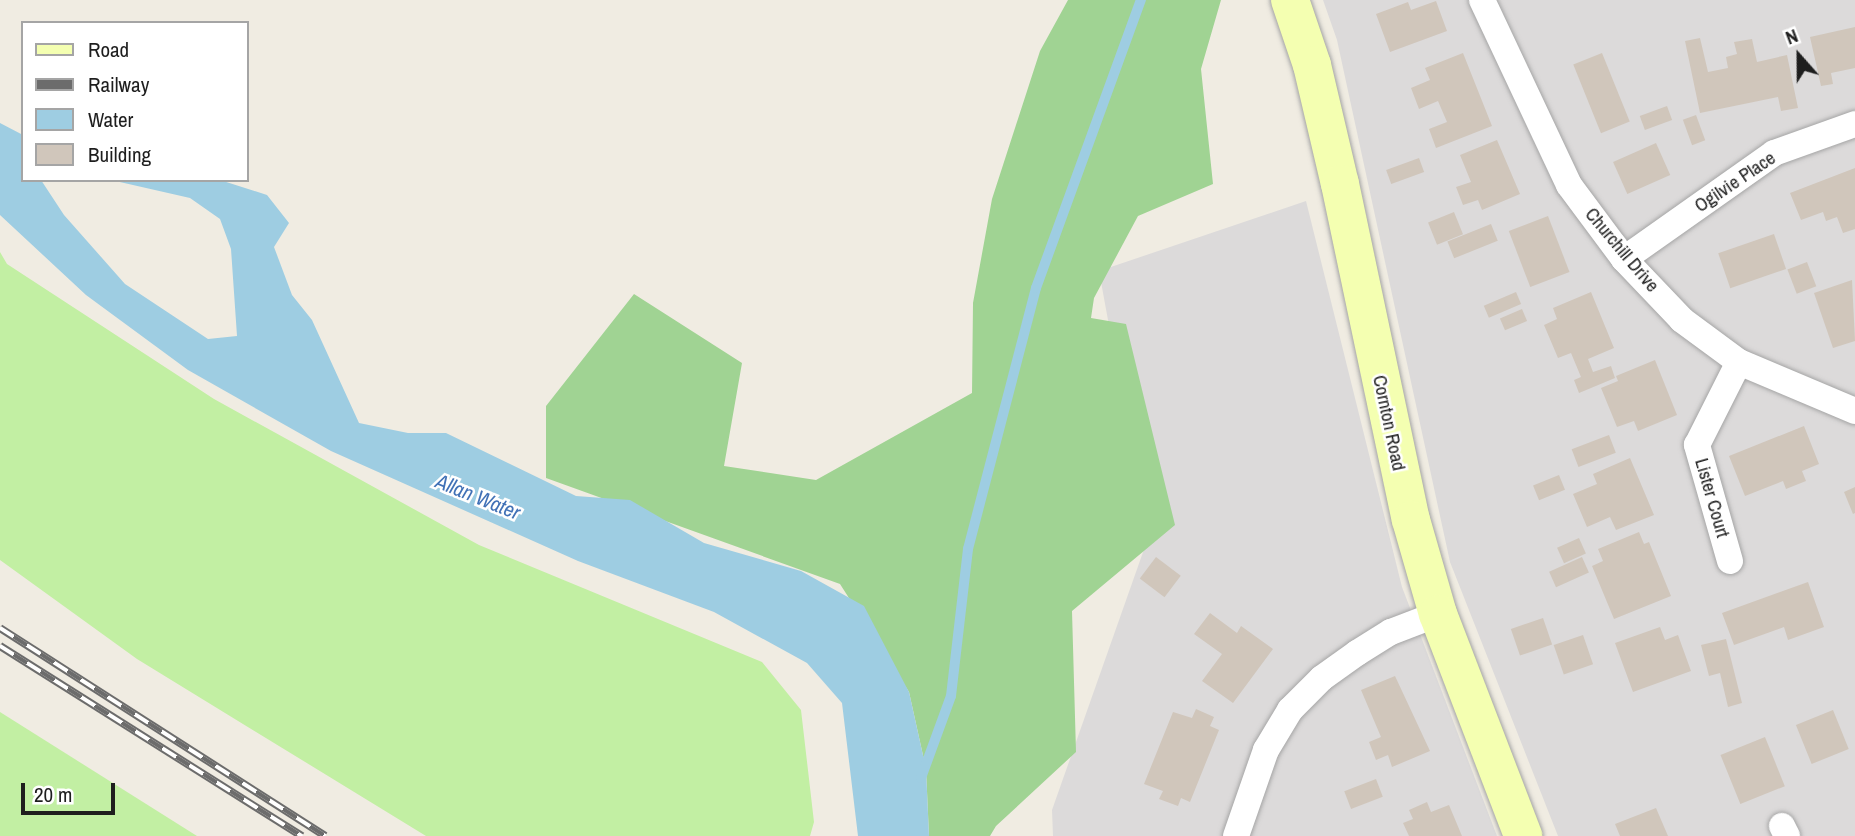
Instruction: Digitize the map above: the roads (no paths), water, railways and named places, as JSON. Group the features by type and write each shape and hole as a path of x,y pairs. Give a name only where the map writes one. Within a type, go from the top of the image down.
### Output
{"main road":[{"name":"Cornton Road","path":"1290,0 1312,65 1408,508 1438,614 1523,836"}],"street":[{"name":"Churchill Drive","path":"1482,0 1569,185 1624,259 1682,320 1739,362 1855,411"},
{"name":"Ogilvie Place","path":"1624,259 1774,153 1855,124"},
{"name":"Lister Court","path":"1730,561 1697,445 1739,362"},
{"path":"1236,836 1265,750 1290,710 1322,678 1357,653 1391,632 1438,614"}],"water":[{"name":"Allan Water","path":"0,123 21,134 21,182 42,182 64,215 125,284 208,339 237,336 231,249 220,219 190,198 120,182 226,182 267,195 289,223 274,247 292,295 312,320 359,423 408,433 446,433 576,496 630,500 704,543 801,571 864,606 909,692 926,769 929,836 858,836 842,703 807,663 714,612 578,561 331,451 188,370 86,295 0,215"}],"waterway":[{"path":"921,778 951,696 968,549 1036,288 1141,0"}],"railway":[{"path":"0,628 325,836"},
{"path":"0,646 302,836"}]}
